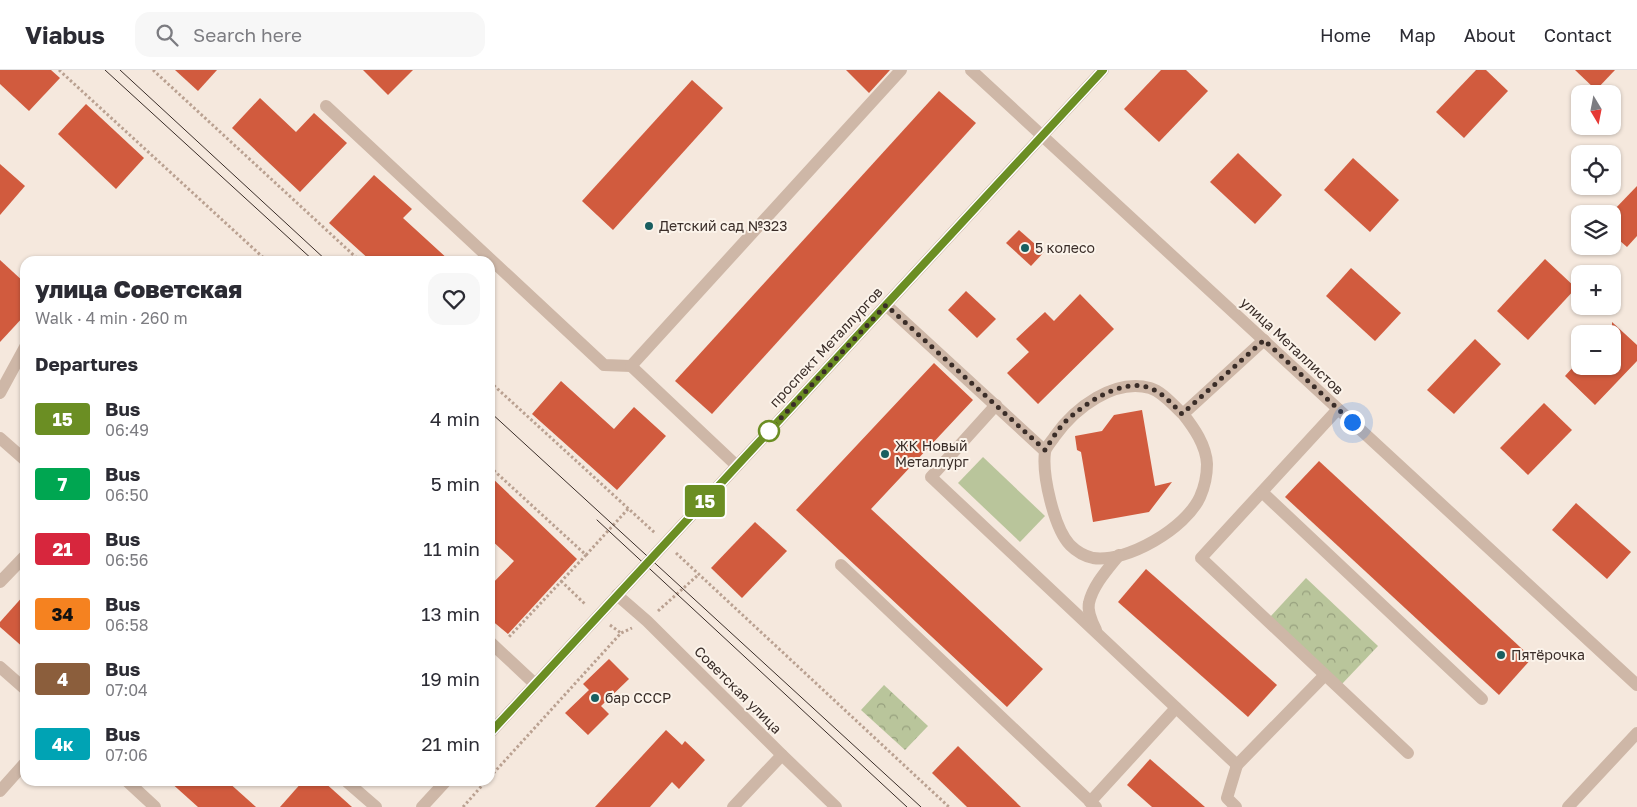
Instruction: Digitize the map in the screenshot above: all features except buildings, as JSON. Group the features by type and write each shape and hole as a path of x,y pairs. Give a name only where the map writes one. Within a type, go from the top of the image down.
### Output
{"street":[{"path":"631,366 901,70"},
{"name":"улица Металлистов","path":"971,70 1637,685"},
{"name":"проспект Металлургов","path":"495,728 1103,70"},
{"path":"326,106 486,256"},
{"path":"495,264 604,366 631,366 737,466"},
{"path":"886,305 1045,450"},
{"path":"1182,414 1264,340"},
{"path":"0,394 20,356"},
{"path":"1130,385 1152,388 1166,398 1182,414 1198,435 1207,464 1200,497 1194,506 1166,534 1140,548 1103,558 1088,556 1076,551 1064,537 1054,518 1047,480 1045,450 1064,423 1093,400 1130,385"},
{"path":"996,405 931,476 1237,764"},
{"path":"1338,409 1201,558 1408,753"},
{"path":"0,438 20,456"},
{"path":"1262,492 1482,698"},
{"path":"1097,634 1091,619 1089,604 1097,584 1119,555"},
{"path":"0,582 20,561"},
{"path":"841,566 1093,804 1176,708"},
{"name":"Советская улица","path":"618,595 647,621 836,807"},
{"path":"495,647 535,684"},
{"path":"0,667 20,685"},
{"path":"1227,804 1237,764 1325,675"},
{"path":"1568,807 1637,733"},
{"path":"733,807 782,755"},
{"path":"0,791 20,769"},
{"path":"132,786 154,807"},
{"path":"352,786 376,807"},
{"path":"422,807 441,786"}],"path":[{"path":"59,70 262,256"},
{"path":"153,70 355,256"},
{"path":"495,387 628,509 586,555 495,645"},
{"path":"495,472 586,555"},
{"path":"495,772 621,633 647,621 698,574 949,807"},
{"path":"463,807 482,786"}],"green space":[{"path":"983,457 1045,516 1020,542 958,483"},
{"path":"1306,578 1378,646 1341,685 1269,618"},
{"path":"884,685 928,726 905,750 861,710"}],"tram line":[{"path":"105,70 309,256"},
{"path":"120,70 322,256"},
{"path":"495,417 921,807"},
{"path":"597,520 907,807"}],"bus line":[{"name":"15","path":"495,728 1103,70"}],"place":[{"name":"Детский сад №323","path":"649,226"},
{"name":"5 колесо","path":"1025,248"},
{"name":"ЖК Новый Металлург","path":"885,454"},
{"name":"Пятёрочка","path":"1501,655"},
{"name":"бар СССР","path":"595,698"}],"route":[{"path":"769,431 886,305 1045,450 1064,423 1093,400 1130,385 1152,388 1166,398 1182,414 1264,340 1352,422"}]}
